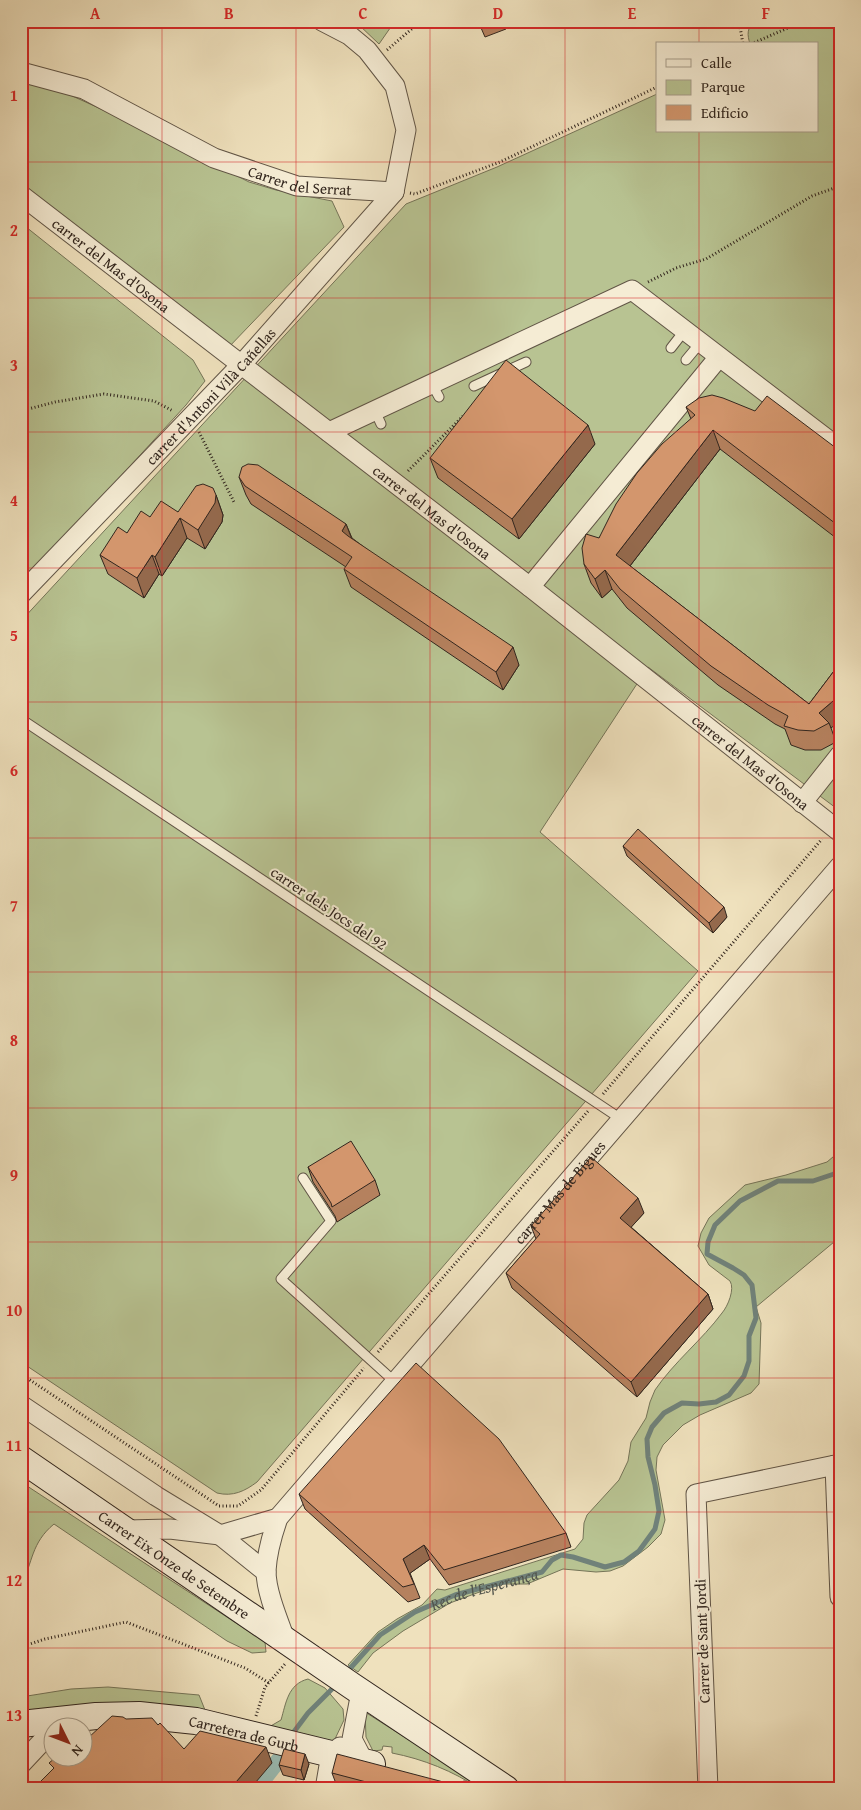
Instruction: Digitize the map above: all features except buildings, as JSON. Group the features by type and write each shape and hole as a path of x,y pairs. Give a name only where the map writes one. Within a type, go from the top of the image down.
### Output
{"street":[{"path":"322,21 350,35 367,50 395,86 406,130 394,192"},
{"name":"Carrer del Serrat","path":"21,72 84,89 214,158 297,186 394,192"},
{"name":"carrer d'Antoni Vilà Cañellas","path":"21,594 241,365 394,192"},
{"name":"carrer del Mas d'Osona","path":"21,196 530,588 836,829"},
{"path":"329,432 378,417 632,290 840,449"},
{"path":"530,588 719,356"},
{"path":"802,803 840,755"},
{"name":"carrer Mas de Bigues","path":"291,1642 274,1611 266,1572 271,1537 278,1518 840,866"},
{"path":"21,1405 156,1496 169,1502 220,1535 266,1572"},
{"name":"Carrer Eix Onze de Setembre","path":"21,1459 506,1789"},
{"path":"837,1465 840,1597"},
{"name":"Carrer de Sant Jordi","path":"708,1789 696,1494 837,1465"},
{"name":"Carrer Eix Onze de Setembre","path":"169,1502 174,1515 170,1529"},
{"path":"126,1530 170,1529 220,1535 278,1518"},
{"path":"325,1789 341,1746 357,1689"},
{"name":"Carretera de Gurb","path":"76,1718 139,1715 196,1721 288,1743 341,1746 364,1762 396,1770"},
{"name":"Carretera de Gurb","path":"21,1724 42,1722"},
{"path":"21,1764 42,1742"}],"lane":[{"path":"671,348 685,330"},
{"path":"686,360 700,342"},
{"path":"474,386 526,362"},
{"name":"carrer dels Jocs del 92","path":"21,719 621,1119"},
{"path":"303,1178 331,1221 281,1279 395,1382"}],"path":[{"path":"374,59 421,21"},
{"path":"739,21 743,42"},
{"path":"756,42 804,21"},
{"path":"394,192 415,194 500,162 656,88"},
{"path":"632,290 676,268 706,259 812,196 840,186"},
{"path":"21,411 55,402 104,394 154,401 189,421"},
{"path":"395,484 466,414"},
{"path":"205,444 235,504"},
{"path":"21,1374 219,1506 238,1506 261,1490 371,1360 836,829"},
{"path":"21,1647 45,1639 126,1622 245,1668 269,1683"},
{"path":"250,1734 265,1687 281,1670 291,1642"}],"green space":[{"path":"352,21 395,21 379,44 358,24"},
{"path":"754,21 840,21 840,811 648,667 540,832 698,971 257,1482 238,1492 228,1494 217,1493 21,1362 21,621 406,204 497,167 656,94 656,132 818,132 818,42 749,42 748,32"},
{"path":"21,81 59,90 130,122 249,182 276,190 332,201 344,227 227,349 21,184"},
{"path":"21,223 193,360 205,381 186,405 21,585"},
{"path":"840,1151 840,1237 756,1307 761,1323 759,1384 751,1393 700,1415 683,1425 663,1445 657,1457 656,1470 665,1520 661,1534 648,1547 623,1566 610,1571 596,1572 563,1569 527,1584 501,1584 450,1603 403,1631 373,1653 358,1672 348,1665 378,1632 422,1605 437,1589 445,1590 575,1549 583,1539 584,1523 587,1515 619,1480 628,1461 631,1442 646,1418 655,1390 714,1323 728,1302 732,1288 730,1281 709,1265 698,1246 701,1233 709,1218 745,1185 827,1162"},
{"path":"21,1482 265,1642 266,1652 252,1653 227,1641 54,1524 46,1531 33,1553 21,1586"},
{"path":"308,1679 325,1688 343,1709 344,1720 324,1762 194,1726 92,1728 92,1718 42,1718 42,1729 21,1729 21,1697 71,1689 108,1687 199,1695 205,1710 269,1727 281,1720 289,1695 296,1685"},
{"path":"365,1712 486,1789 480,1789 437,1766 392,1753 392,1747 383,1746 382,1750 373,1751 366,1737"},
{"path":"279,1758 285,1762 264,1789 254,1789"}],"waterway":[{"name":"Rec de l'Esperança","path":"346,1673 380,1635 415,1612 455,1595 542,1572 552,1560 561,1555 605,1567 624,1562 639,1551 655,1529 659,1511 648,1457 647,1439 652,1427 664,1413 682,1403 716,1402 729,1395 744,1376 749,1361 749,1336 756,1318 752,1285 744,1275 707,1254 708,1242 715,1225 740,1201 778,1181 813,1181 834,1174 840,1168"},
{"name":"Rec de l'Esperança","path":"290,1737 308,1713 336,1685"},
{"name":"Rec de l'Esperança","path":"256,1789 285,1752"}]}
